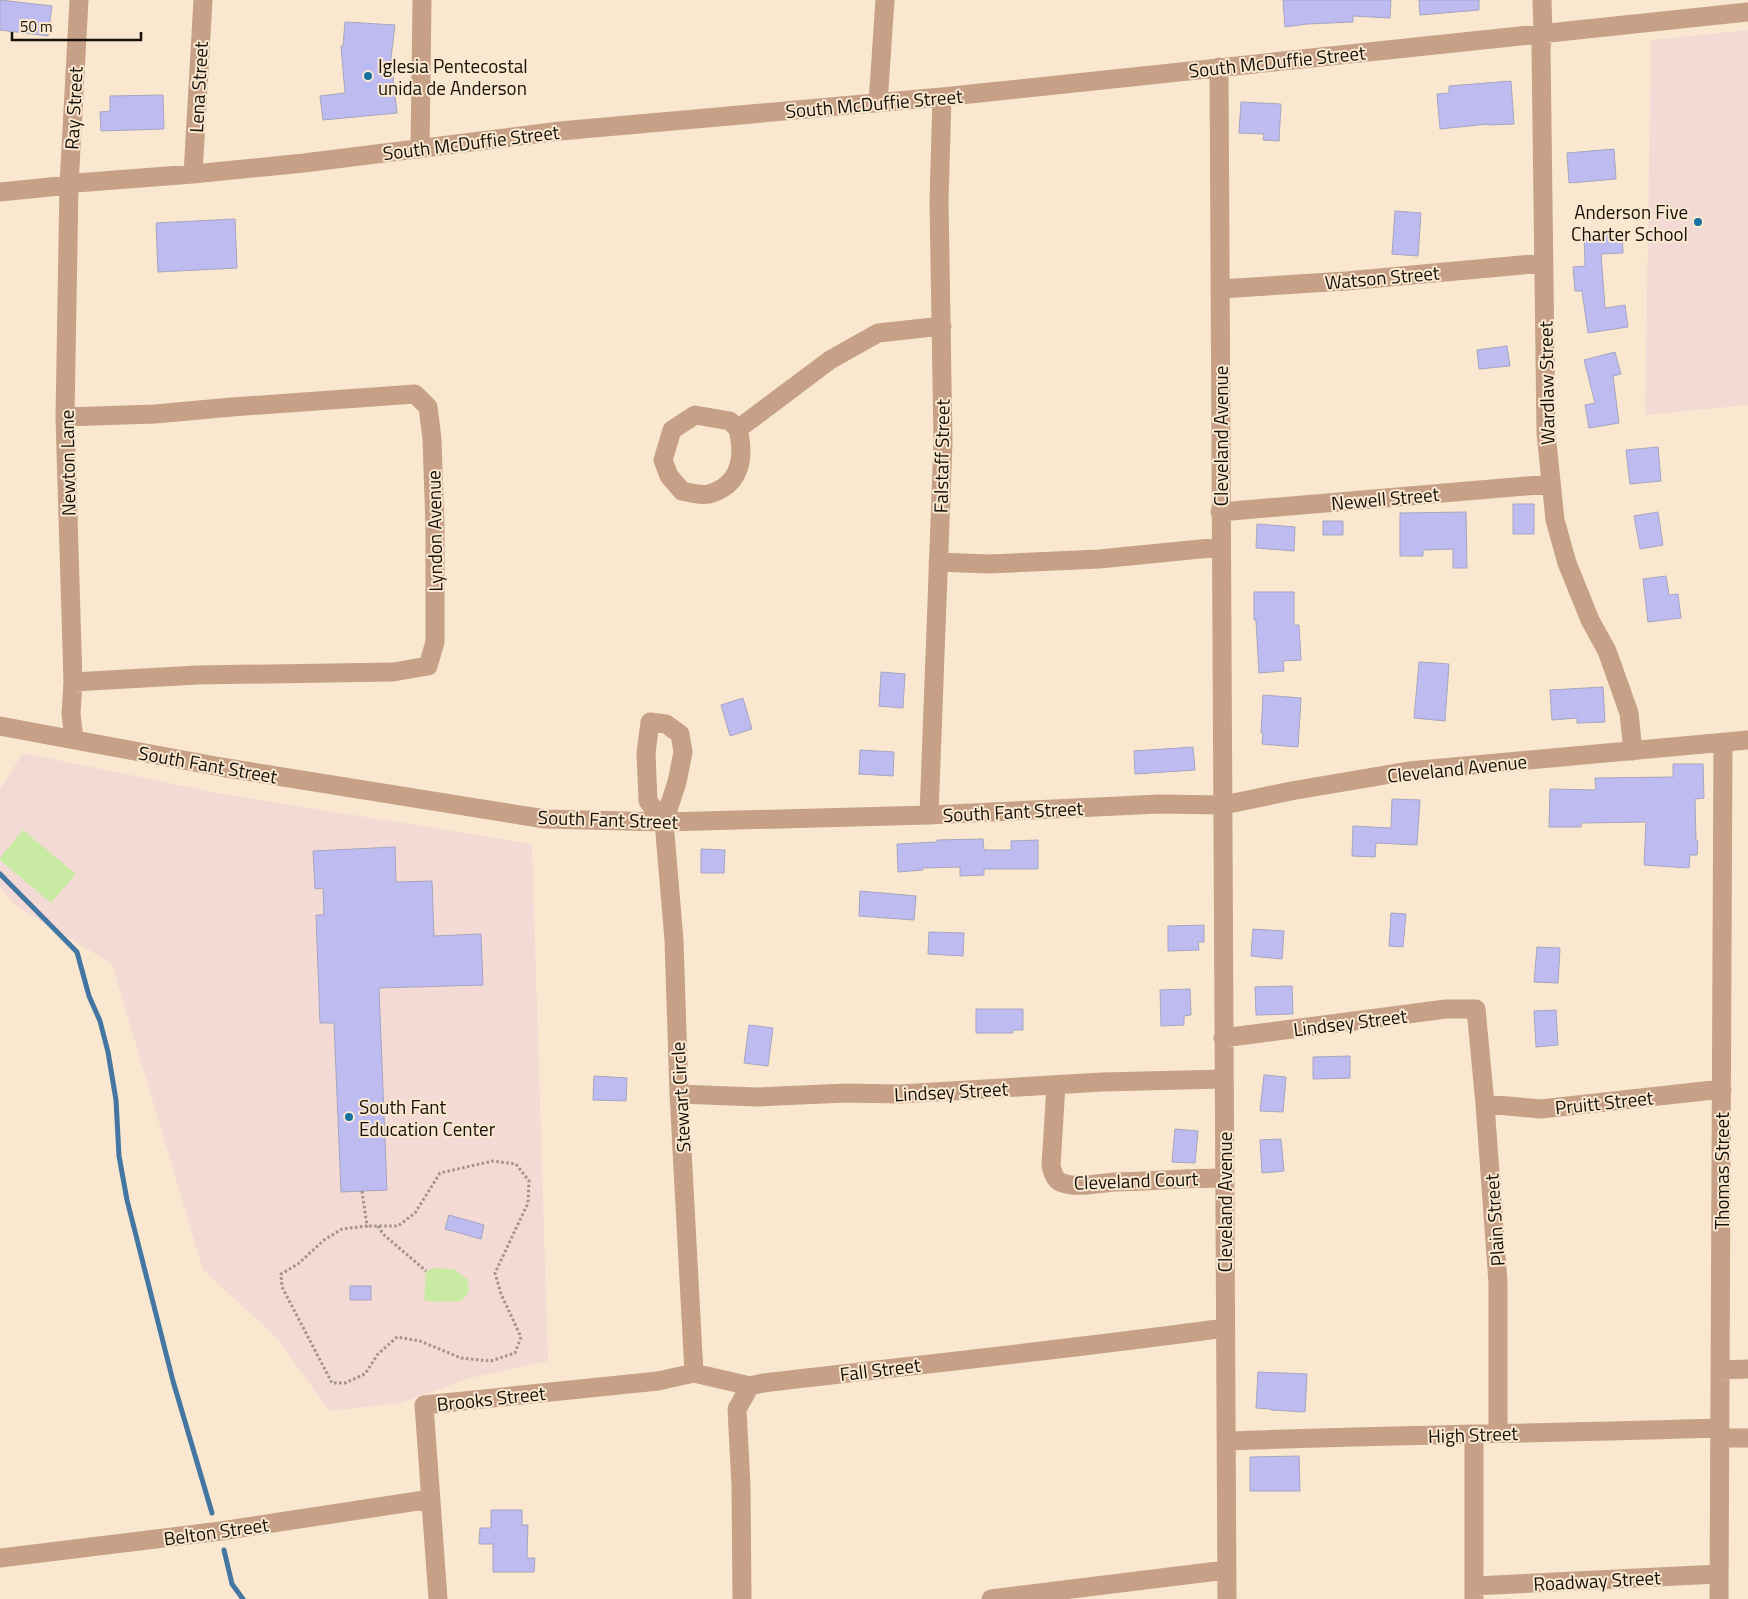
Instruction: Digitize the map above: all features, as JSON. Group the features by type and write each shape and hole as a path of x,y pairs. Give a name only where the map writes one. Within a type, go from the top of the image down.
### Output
{"street":[{"name":"Ray Street","path":"68,186 79,0"},
{"name":"Lena Street","path":"193,174 203,0"},
{"path":"420,148 422,0"},
{"path":"878,103 885,0"},
{"name":"Wardlaw Street","path":"1542,0 1546,432 1550,484 1555,520 1567,563 1590,620 1607,651 1629,714 1633,750"},
{"name":"South McDuffie Street","path":"0,192 68,186 76,183 304,163 560,131 942,97 1748,12"},
{"name":"Cleveland Avenue","path":"1219,67 1227,1599"},
{"name":"Falstaff Street","path":"929,815 943,442 939,201 942,97"},
{"name":"Newton Lane","path":"68,186 66,417 73,682 71,714 74,739"},
{"name":"Watson Street","path":"1220,289 1346,281 1544,263"},
{"path":"738,429 830,360 878,333 942,326"},
{"name":"Lyndon Avenue","path":"66,417 155,414 415,394 428,407 432,440 435,528 434,642 428,666 393,672 197,675 73,682"},
{"path":"695,415 730,421 738,429 742,444 740,468 730,484 708,495 682,492 669,476 663,460 672,430 695,415"},
{"name":"Newell Street","path":"1220,512 1550,484"},
{"path":"938,562 989,564 1099,559 1221,547"},
{"name":"South Fant Street","path":"0,726 221,767 545,819 664,822 929,815 1160,804 1224,805"},
{"path":"1633,750 1748,740"},
{"name":"Thomas Street","path":"1719,1599 1724,742"},
{"name":"Cleveland Avenue","path":"1224,805 1290,791 1409,771 1633,750"},
{"name":"Stewart Circle","path":"664,822 674,940 679,1094 694,1373"},
{"name":"Lindsey Street","path":"1223,1038 1446,1009 1476,1009"},
{"name":"Plain Street","path":"1476,1009 1498,1283 1498,1433"},
{"name":"Lindsey Street","path":"679,1094 757,1097 805,1094 900,1094 1056,1085 1223,1079"},
{"name":"Cleveland Court","path":"1056,1085 1051,1166 1054,1178 1060,1182 1077,1185 1224,1178"},
{"name":"Pruitt Street","path":"1485,1104 1541,1109 1722,1089"},
{"name":"Fall Street","path":"750,1386 763,1382 994,1355 1104,1345 1225,1328"},
{"path":"1720,1370 1748,1369"},
{"name":"Brooks Street","path":"438,1599 424,1405 658,1381 694,1373 750,1386"},
{"path":"742,1599 737,1409 750,1386"},
{"name":"High Street","path":"1226,1441 1595,1432 1720,1433 1748,1438"},
{"path":"1474,1434 1474,1592"},
{"name":"Belton Street","path":"0,1558 221,1531 431,1499"},
{"path":"991,1599 1226,1570"},
{"name":"Roadway Street","path":"1474,1592 1720,1574"}],"path":[{"path":"493,1161 516,1164 529,1181 528,1203 495,1273 521,1337 515,1353 491,1361 461,1358 420,1341 397,1337 378,1354 365,1374 344,1383 332,1383 282,1287 281,1274 298,1264 324,1240 342,1229 367,1226 398,1226 414,1213 440,1172 493,1161"},
{"path":"362,1191 367,1226"},
{"path":"378,1226 383,1234 426,1271"}],"shaded area":[{"name":"Anderson Five Charter School","path":"1748,30 1748,405 1645,415 1651,40"},
{"name":"South Fant Education Center","path":"23,753 218,793 532,844 548,1361 470,1378 401,1403 329,1411 277,1338 203,1270 112,964 16,906 0,887 0,789"}],"green space":[{"path":"23,830 76,874 51,903 0,860"},
{"path":"434,1268 454,1269 468,1280 469,1293 461,1301 434,1302 424,1300 426,1271"}],"building":[{"path":"0,0 52,6 48,36 0,30"},
{"path":"1283,0 1391,0 1390,18 1353,16 1353,22 1285,27"},
{"path":"1419,0 1479,0 1479,10 1420,15"},
{"name":"Iglesia Pentecostal unida de Anderson","path":"345,22 395,25 391,58 397,113 323,120 320,96 345,93 341,46 343,46"},
{"path":"1511,81 1514,124 1488,124 1440,129 1437,94 1449,93 1449,86"},
{"path":"163,95 164,129 101,131 100,112 110,111 110,96"},
{"path":"1241,102 1281,104 1279,141 1263,140 1264,134 1239,133"},
{"path":"1614,149 1616,179 1569,183 1567,153"},
{"path":"1395,211 1421,213 1418,256 1392,254"},
{"path":"235,219 237,268 158,272 156,223"},
{"path":"1584,231 1622,231 1623,253 1601,254 1605,308 1625,305 1628,327 1588,333 1582,291 1575,291 1573,267 1585,266"},
{"path":"1507,346 1510,366 1479,369 1477,350"},
{"path":"1615,352 1621,374 1613,376 1619,423 1589,428 1585,405 1595,403 1584,360"},
{"path":"1658,447 1661,481 1630,484 1626,450"},
{"path":"1513,504 1534,504 1534,534 1513,534"},
{"path":"1466,512 1467,568 1453,568 1453,549 1423,550 1423,556 1400,556 1400,513"},
{"path":"1658,512 1663,545 1640,549 1634,516"},
{"path":"1323,521 1343,521 1343,535 1323,535"},
{"path":"1257,524 1295,527 1294,551 1256,548"},
{"path":"1666,576 1669,595 1678,594 1681,618 1648,622 1643,579"},
{"path":"1254,592 1294,592 1294,625 1299,625 1301,660 1283,661 1284,671 1259,673 1256,620 1254,620"},
{"path":"1419,662 1449,664 1445,721 1414,718"},
{"path":"881,672 905,674 903,708 879,706"},
{"path":"1603,687 1605,722 1577,723 1577,718 1552,720 1550,690"},
{"path":"1263,695 1301,698 1298,747 1262,744"},
{"path":"743,698 752,729 730,736 721,705"},
{"path":"1193,747 1195,770 1135,774 1134,751"},
{"path":"860,750 894,752 893,776 859,774"},
{"path":"1673,764 1703,764 1704,798 1695,799 1697,855 1690,855 1689,868 1644,865 1646,822 1581,823 1581,827 1549,827 1550,789 1596,790 1595,778 1673,777"},
{"path":"1392,799 1420,800 1417,845 1376,843 1375,857 1352,856 1353,826 1391,828"},
{"path":"983,839 984,850 1011,850 1011,841 1038,840 1038,869 984,869 984,875 960,876 960,867 922,868 923,870 898,872 897,844 937,842 937,840"},
{"path":"395,847 396,882 432,881 434,936 481,934 483,985 379,988 387,1190 341,1192 334,1023 320,1023 316,915 324,915 323,888 315,889 313,851"},
{"path":"701,849 725,850 724,873 701,873"},
{"path":"860,891 916,896 914,920 859,916"},
{"path":"1391,913 1406,914 1403,947 1389,946"},
{"path":"1204,925 1204,942 1198,942 1199,950 1168,951 1168,926"},
{"path":"1253,929 1284,931 1282,959 1251,956"},
{"path":"929,932 964,933 963,956 928,954"},
{"path":"1537,947 1560,948 1558,983 1534,982"},
{"path":"1292,986 1293,1014 1256,1015 1255,987"},
{"path":"1190,989 1191,1015 1184,1016 1184,1025 1161,1026 1160,990"},
{"path":"976,1009 1023,1009 1023,1030 1013,1030 1013,1033 976,1033"},
{"path":"1556,1010 1558,1045 1536,1047 1534,1011"},
{"path":"749,1025 773,1028 768,1066 744,1063"},
{"path":"1350,1056 1350,1078 1313,1079 1313,1057"},
{"path":"1264,1075 1286,1077 1283,1112 1260,1111"},
{"path":"594,1076 627,1078 626,1101 593,1100"},
{"path":"1175,1129 1198,1131 1195,1163 1172,1162"},
{"path":"1281,1139 1284,1171 1262,1173 1260,1140"},
{"path":"449,1215 484,1225 481,1239 445,1229"},
{"path":"350,1286 371,1286 371,1300 350,1300"},
{"path":"1258,1372 1307,1374 1305,1412 1256,1408"},
{"path":"1299,1456 1300,1491 1250,1491 1250,1457"},
{"path":"491,1510 522,1510 522,1525 528,1525 527,1558 535,1558 534,1572 493,1572 493,1544 479,1544 480,1528 491,1528"}],"waterway":[{"path":"0,874 77,952 89,996 100,1021 108,1052 116,1100 119,1156 127,1200 173,1381 212,1513"},
{"path":"224,1550 232,1584 243,1599"}],"place":[{"name":"Iglesia Pentecostal unida de Anderson","path":"368,76"},
{"name":"Anderson Five Charter School","path":"1698,222"},
{"name":"South Fant Education Center","path":"349,1117"}]}
